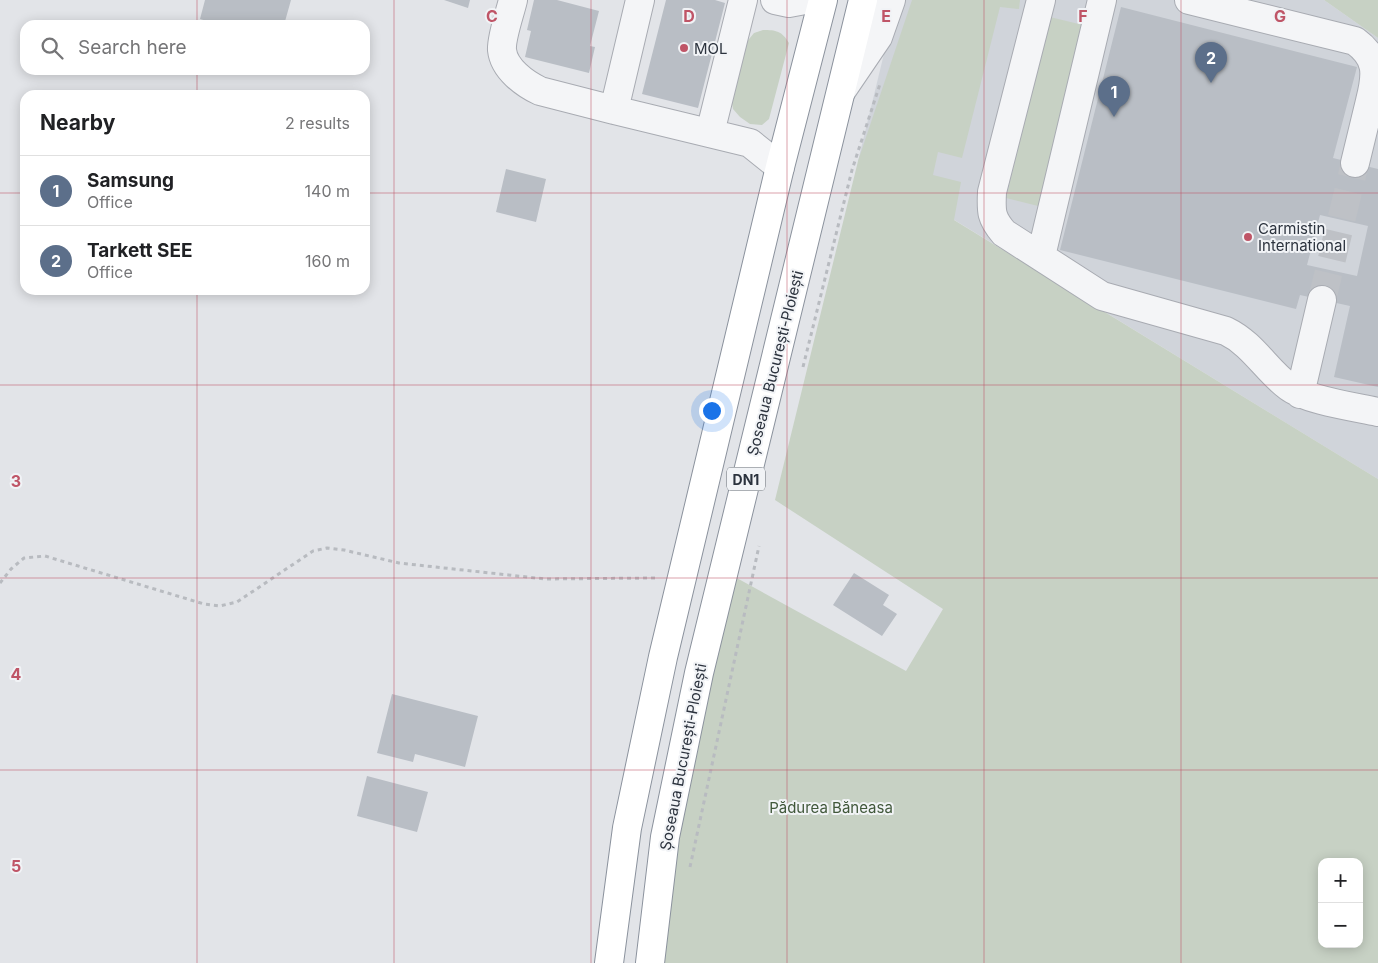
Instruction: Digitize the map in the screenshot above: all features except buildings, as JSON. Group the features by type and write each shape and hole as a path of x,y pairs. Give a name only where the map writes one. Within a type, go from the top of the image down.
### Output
{"highway":[{"name":"DN1","path":"610,963 627,828 663,657 780,168 823,0"},
{"name":"Șoseaua București-Ploiești","path":"650,963 665,837 699,673 863,0"}],"lane":[{"path":"514,0 502,47 503,56 509,67 530,86 540,91 750,143 780,168"},
{"path":"614,110 640,0"},
{"path":"710,133 743,0"},
{"path":"775,0 789,3 805,0"},
{"path":"840,94 878,37 891,0"},
{"path":"1041,0 992,192 992,214 996,224 1004,233 1102,296 1238,337 1248,345 1280,380 1300,394 1378,412"},
{"path":"1041,256 1102,0"},
{"path":"1189,0 1355,40 1372,52 1377,62 1374,102 1355,163"},
{"path":"1300,394 1322,300"}],"path":[{"path":"801,373 852,170 882,76"},
{"path":"688,875 759,545"},
{"path":"0,583 11,569 24,558 45,556 204,604 220,606 237,602 313,551 327,548 344,550 399,564 545,579 682,578"}],"shaded area":[{"path":"897,0 1324,0 1378,38 1378,479 858,161"}],"green space":[{"name":"Pădurea Băneasa","path":"912,0 1020,0 1019,9 1000,7 962,158 938,152 933,175 961,182 954,220 1378,479 1378,963 650,963 724,571 906,671 943,609 775,500 858,161"},
{"path":"1324,0 1378,0 1378,38"},
{"path":"1050,17 1087,26 1042,207 1006,198"},
{"path":"763,30 778,32 789,43 769,119 762,125 750,124 740,117 733,109 731,98 745,44 754,33"}],"tunnel":[{"path":"1322,300 1355,163"}],"place":[{"name":"MOL","path":"684,48"},
{"name":"Tarkett SEE","path":"1211,83"},
{"name":"Samsung","path":"1114,117"},
{"name":"Carmistin International","path":"1248,237"}]}
